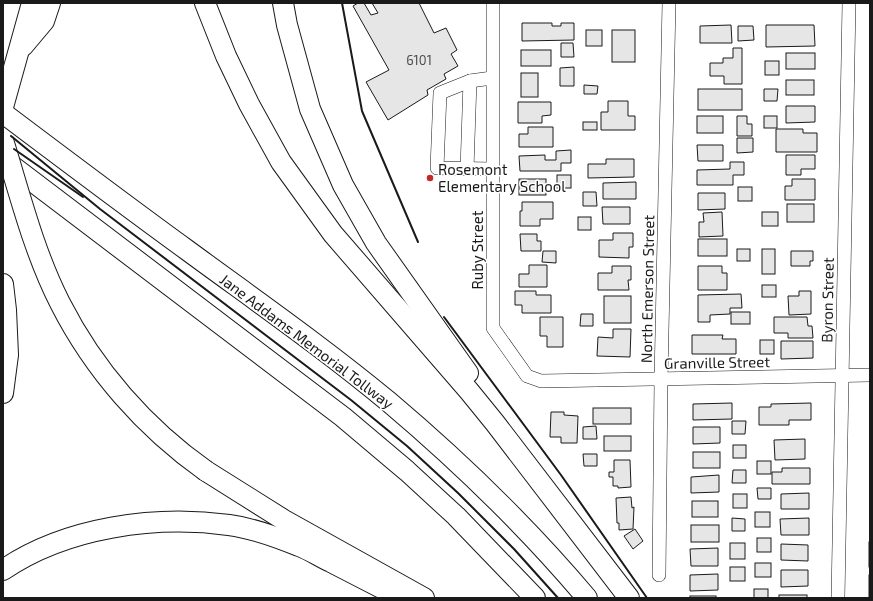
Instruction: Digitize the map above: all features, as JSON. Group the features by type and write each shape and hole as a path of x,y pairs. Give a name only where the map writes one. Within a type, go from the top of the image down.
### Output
{"highway":[{"path":"3,107 32,3"},
{"path":"18,53 44,21 50,3"},
{"path":"205,3 226,56 249,104 281,162 333,234 469,391 629,598"},
{"path":"283,3 287,25 310,109 344,185 376,244 478,386 495,424"},
{"name":"Jane Addams Memorial Tollway","path":"3,113 331,356 388,402 451,456 520,523 587,598"},
{"path":"3,140 43,265 60,303 79,336 104,374 138,413 173,446 206,471 284,520 424,598"},
{"path":"3,159 343,417 407,471 456,516 535,598"},
{"path":"3,284 8,355 3,393"},
{"path":"3,570 46,547 80,535 119,526 151,522 192,521 231,525 265,534 300,546 401,598"}],"street":[{"name":"Ruby Street","path":"494,3 492,78 493,328 527,376 541,381"},
{"name":"North Emerson Street","path":"659,575 661,379 669,3"},
{"name":"Byron Street","path":"838,598 849,3"},
{"path":"492,78 470,81 440,93 437,168 492,169"},
{"path":"468,169 470,81"},
{"name":"Granville Street","path":"541,381 870,375"}],"building":[{"path":"358,3 364,3 371,15 378,13 372,3 419,3 434,33 446,28 457,50 451,54 458,66 444,74 446,79 427,90 428,95 388,120 366,82 389,70 353,6"},
{"path":"522,23 552,23 552,26 561,26 561,23 574,23 574,40 522,41"},
{"path":"731,25 732,43 700,43 700,26"},
{"path":"766,25 814,25 815,46 766,47"},
{"path":"738,26 753,26 754,40 738,41"},
{"path":"586,30 602,30 602,46 586,46"},
{"path":"612,30 635,30 635,62 612,62"},
{"path":"561,43 573,43 574,57 561,57"},
{"path":"733,48 742,48 742,84 724,84 724,76 710,76 710,63 723,63 723,58 733,58"},
{"path":"521,50 551,50 551,66 521,66"},
{"path":"786,53 815,53 815,69 786,69"},
{"path":"765,61 779,61 779,75 765,75"},
{"path":"574,67 574,86 560,86 560,68"},
{"path":"521,73 538,73 538,97 521,97"},
{"path":"786,80 814,80 814,95 786,95"},
{"path":"584,85 598,86 597,94 584,94"},
{"path":"698,89 742,89 742,110 698,110"},
{"path":"764,89 778,89 777,101 764,101"},
{"path":"608,101 628,101 628,116 635,116 635,130 601,130 601,112 608,112"},
{"path":"518,102 551,102 551,115 542,116 542,123 518,123"},
{"path":"786,106 815,106 815,122 786,123"},
{"path":"697,116 723,116 723,133 697,133"},
{"path":"737,116 747,116 747,124 752,124 752,136 737,136"},
{"path":"764,116 777,116 777,128 764,128"},
{"path":"583,122 597,122 597,130 583,130"},
{"path":"528,127 553,127 553,147 519,147 519,134 528,134"},
{"path":"776,129 803,129 803,133 817,133 817,152 776,152"},
{"path":"737,138 753,138 753,152 737,153"},
{"path":"697,145 723,145 723,161 698,161"},
{"path":"571,150 571,163 561,163 561,171 520,171 519,156 545,155 545,160 556,160 556,151"},
{"path":"786,155 815,155 815,169 801,169 801,175 786,175"},
{"path":"606,159 634,159 634,177 588,178 588,164 606,164"},
{"path":"730,162 744,162 744,175 733,175 733,185 697,185 697,170 730,169"},
{"path":"557,175 571,175 571,188 557,188"},
{"path":"519,179 546,179 546,195 519,195"},
{"path":"792,179 815,179 815,200 785,200 785,186 792,186"},
{"path":"636,182 636,199 603,199 603,183"},
{"path":"738,187 752,187 752,201 738,201"},
{"path":"583,192 596,192 597,206 583,206"},
{"path":"698,193 725,193 725,209 698,210"},
{"path":"522,202 553,202 553,219 540,219 540,226 520,226 520,211 522,211"},
{"path":"787,204 814,204 814,222 787,222"},
{"path":"602,207 630,207 630,224 603,224"},
{"path":"722,212 723,236 699,237 699,222 704,222 703,213"},
{"path":"762,212 778,212 778,226 762,226"},
{"path":"578,217 591,217 591,230 578,230"},
{"path":"613,233 633,233 633,247 629,247 629,258 599,257 599,240 613,240"},
{"path":"520,234 537,234 537,241 541,241 541,251 521,251"},
{"path":"698,239 727,239 727,256 698,256"},
{"path":"737,249 750,249 750,261 737,261"},
{"path":"762,249 775,249 775,274 762,274"},
{"path":"543,251 556,251 556,263 542,262"},
{"path":"791,251 813,251 813,261 810,261 810,266 791,266"},
{"path":"529,265 547,265 547,287 519,287 519,274 529,274"},
{"path":"612,266 631,266 631,280 628,280 629,290 598,290 598,273 612,273"},
{"path":"698,266 722,266 722,273 727,273 727,290 698,290"},
{"path":"762,285 776,285 776,297 762,297"},
{"path":"515,291 536,291 536,295 551,295 551,313 522,313 522,305 515,305"},
{"path":"799,291 811,291 811,314 789,315 788,296 799,296"},
{"path":"741,294 742,308 730,308 730,314 710,315 710,322 698,322 698,295"},
{"path":"604,296 631,296 631,323 604,323"},
{"path":"731,312 750,312 750,324 731,324"},
{"path":"581,314 593,314 593,326 580,326"},
{"path":"540,317 563,317 563,347 547,347 547,336 540,336"},
{"path":"774,317 807,317 808,326 812,326 813,338 788,338 788,333 774,333"},
{"path":"613,329 631,329 630,357 597,356 598,337 613,338"},
{"path":"692,335 723,335 722,339 736,339 736,354 692,354"},
{"path":"760,340 774,340 774,354 760,354"},
{"path":"781,341 813,341 813,358 781,359"},
{"path":"732,403 732,419 693,420 693,404"},
{"path":"811,403 811,420 789,420 789,425 759,425 759,407 771,407 771,404"},
{"path":"593,408 631,408 631,424 593,424"},
{"path":"551,412 564,412 564,415 578,416 577,443 561,443 561,437 550,437"},
{"path":"732,421 746,421 745,434 732,434"},
{"path":"596,426 597,439 583,439 583,427"},
{"path":"693,427 720,427 720,443 693,444"},
{"path":"604,436 631,436 631,451 604,451"},
{"path":"805,439 805,459 775,460 774,440"},
{"path":"733,445 746,445 746,458 733,458"},
{"path":"693,452 720,452 720,468 693,468"},
{"path":"583,454 597,454 597,466 584,466"},
{"path":"614,460 630,460 631,487 618,488 618,486 613,486 613,477 609,477 609,472 614,472"},
{"path":"757,461 771,461 771,474 757,474"},
{"path":"782,468 810,468 810,484 772,484 772,472 782,472"},
{"path":"733,470 746,470 746,483 732,483"},
{"path":"719,475 719,492 691,493 691,477"},
{"path":"757,488 771,488 771,499 758,499"},
{"path":"809,493 809,509 781,509 781,494"},
{"path":"733,494 747,494 747,508 733,508"},
{"path":"631,497 632,508 634,507 633,529 619,530 619,523 617,523 616,498"},
{"path":"692,501 718,501 718,517 692,517"},
{"path":"755,512 770,512 770,527 755,527"},
{"path":"732,518 745,519 745,531 732,531"},
{"path":"809,518 809,535 781,535 780,519"},
{"path":"691,525 719,525 719,542 691,542"},
{"path":"635,529 643,541 633,549 624,536"},
{"path":"757,538 771,538 771,552 757,552"},
{"path":"870,542 870,567 869,567"},
{"path":"730,543 745,543 745,559 730,559"},
{"path":"781,544 808,545 808,561 781,560"},
{"path":"718,548 718,566 691,566 690,549"},
{"path":"755,563 771,563 771,577 755,577"},
{"path":"730,567 745,567 745,581 730,581"},
{"path":"781,570 808,570 808,586 781,587"},
{"path":"718,574 718,590 690,591 690,575"},
{"path":"870,575 870,598 869,598"},
{"path":"754,589 768,589 768,598 754,598"},
{"path":"779,595 807,595 807,598 779,598"},
{"path":"690,596 716,596 716,598 690,598"}],"wall":[{"path":"342,3 362,111 418,242"},
{"path":"11,136 100,209 351,400 407,446 458,493 514,549 558,598"},
{"path":"14,149 83,197"},
{"path":"444,317 561,475 647,598"}],"place":[{"name":"Rosemont Elementary School","path":"430,178"}]}
